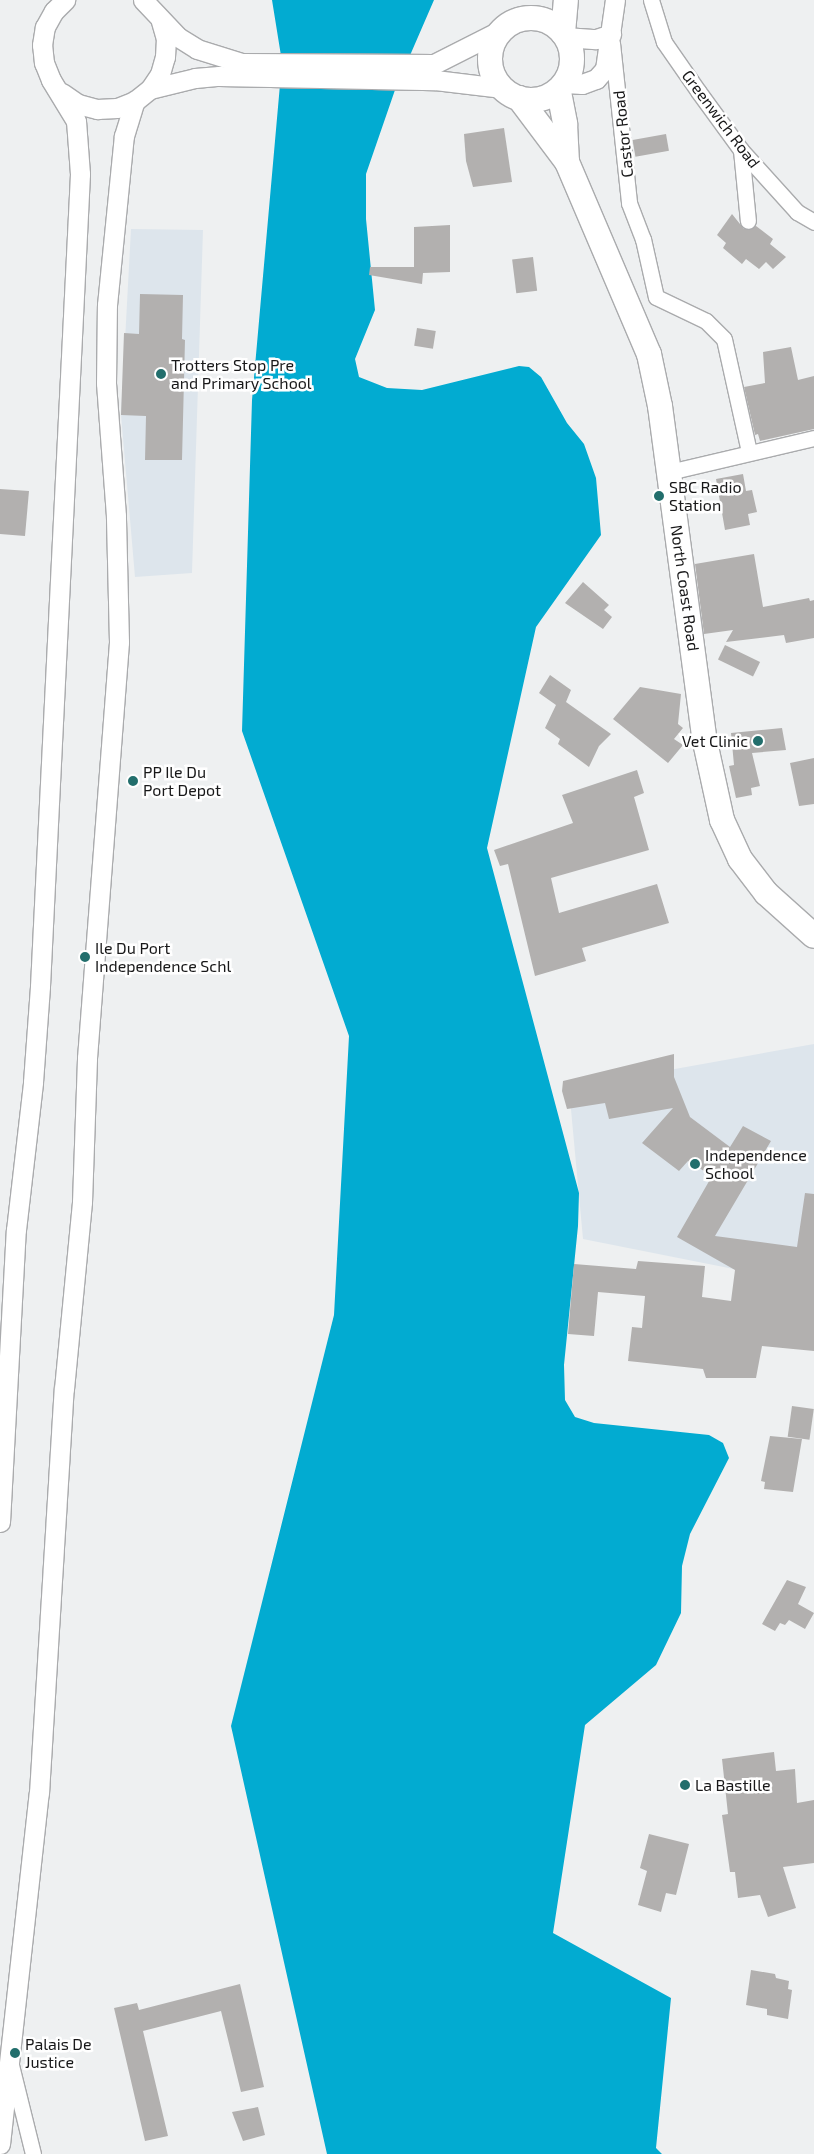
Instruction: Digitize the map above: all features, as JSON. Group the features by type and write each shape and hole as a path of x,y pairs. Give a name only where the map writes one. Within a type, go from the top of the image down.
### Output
{"main road":[{"path":"526,0 490,51 490,64 510,93 567,162"},
{"path":"566,0 564,35 571,52 570,68 562,87 567,162"},
{"path":"506,26 535,18 564,35"},
{"path":"510,93 534,100 562,87"},
{"name":"North Coast Road","path":"567,162 649,354 669,472 705,742 722,820 740,859 766,893 814,936"}],"street":[{"path":"143,0 160,21 197,49 265,71"},
{"name":"Castor Road","path":"615,0 611,34 629,203 650,265 656,297 706,321 724,339 749,452"},
{"name":"Greenwich Road","path":"651,0 664,42 742,150 797,212 814,222"},
{"path":"0,1522 16,1230 33,1082 40,986 80,174 76,121 62,93 51,80 43,54 45,27 59,4"},
{"path":"0,2144 39,1793 64,1389 82,1202 87,1058 119,642 117,535 106,383 107,306 124,136 143,95 160,74 166,57 166,38 160,21"},
{"path":"435,72 506,26"},
{"path":"564,35 596,40 611,34"},
{"path":"562,87 582,84 596,79 605,69 611,34"},
{"path":"62,93 78,104 97,109 117,108 143,95 195,78 265,71 435,72 510,93"},
{"path":"742,150 748,221"},
{"path":"669,472 814,438"},
{"path":"9,2056 33,2154"}],"shaded area":[{"name":"Trotters Stop Pre and Primary School","path":"131,229 203,230 192,573 135,577 121,415"},
{"name":"Independence School","path":"814,1044 814,1285 583,1239 569,1088"}],"water":[{"path":"272,0 434,0 395,90 366,174 366,219 375,310 355,359 359,377 387,388 422,390 519,366 529,367 541,377 567,423 584,444 596,478 601,535 536,627 487,848 579,1193 578,1226 564,1365 565,1400 575,1417 594,1423 709,1435 723,1443 729,1458 690,1534 682,1566 681,1613 656,1665 585,1725 553,1933 671,1998 656,2148 662,2154 327,2154 231,1726 334,1315 349,1036 242,731 252,400 282,62"}],"building":[{"path":"504,128 512,182 473,187 466,161 464,134"},
{"path":"666,134 669,151 635,157 633,140"},
{"path":"732,214 744,229 756,226 773,239 770,244 786,257 773,269 766,262 759,269 746,259 742,264 723,248 726,243 717,235"},
{"path":"450,225 450,272 423,273 422,284 369,275 370,267 414,267 414,227"},
{"path":"533,257 537,291 516,293 512,260"},
{"path":"140,294 183,295 182,339 185,340 182,460 145,460 146,416 121,415 124,333 139,334"},
{"path":"417,328 436,331 433,349 414,346"},
{"path":"791,347 798,380 814,376 814,429 760,441 758,434 755,435 744,387 765,383 763,352"},
{"path":"743,474 746,491 752,490 757,512 748,514 750,525 725,530 716,479"},
{"path":"0,489 29,491 25,536 0,534"},
{"path":"754,554 763,607 809,598 810,601 814,600 814,638 786,643 784,635 726,642 733,630 704,634 695,564"},
{"path":"583,582 609,605 604,610 612,617 603,629 565,603"},
{"path":"725,645 760,662 753,676 718,659"},
{"path":"550,675 571,690 566,702 611,734 599,746 589,767 558,744 560,739 545,728 556,705 539,693"},
{"path":"640,687 681,694 678,724 683,728 674,739 683,745 668,763 613,719"},
{"path":"782,728 786,750 752,753 760,786 751,788 752,795 736,798 729,766 734,765 731,733"},
{"path":"814,758 814,804 799,806 790,763"},
{"path":"637,770 644,793 634,797 649,850 551,878 559,913 657,884 669,923 582,948 586,961 535,976 508,864 500,866 494,850 573,823 562,795"},
{"path":"674,1054 674,1077 690,1117 730,1147 743,1126 771,1141 715,1236 797,1247 805,1193 814,1194 814,1351 762,1346 756,1378 706,1378 703,1369 628,1361 632,1327 642,1328 645,1296 598,1292 594,1336 568,1334 574,1264 636,1269 638,1261 705,1266 702,1297 731,1301 735,1270 677,1237 712,1176 688,1161 679,1171 642,1143 673,1108 609,1119 605,1103 567,1109 562,1091 563,1081"},
{"path":"792,1406 814,1409 809,1440 788,1437"},
{"path":"770,1436 802,1439 793,1492 764,1489 765,1482 761,1481"},
{"path":"787,1580 806,1587 798,1604 814,1613 805,1629 789,1620 785,1625 780,1623 775,1631 762,1624"},
{"path":"774,1752 776,1771 795,1769 797,1803 814,1800 814,1863 783,1867 796,1908 768,1917 760,1895 738,1898 735,1872 730,1872 722,1815 728,1814 722,1759"},
{"path":"649,1834 689,1844 676,1895 666,1893 661,1912 638,1905 647,1871 640,1868"},
{"path":"751,1970 775,1974 776,1978 789,1981 788,1989 792,1990 788,2019 767,2015 767,2009 746,2005"},
{"path":"240,1984 264,2087 241,2092 221,2011 143,2031 168,2136 145,2141 114,2008 137,2003 139,2010"},
{"path":"258,2107 265,2135 243,2141 232,2112"}],"place":[{"name":"Trotters Stop Pre and Primary School","path":"161,374"},
{"name":"SBC Radio Station","path":"659,496"},
{"name":"Vet Clinic","path":"758,741"},
{"name":"PP Ile Du Port Depot","path":"133,781"},
{"name":"Ile Du Port Independence Schl","path":"85,957"},
{"name":"Independence School","path":"695,1164"},
{"name":"La Bastille","path":"685,1785"},
{"name":"Palais De Justice","path":"15,2053"}]}
